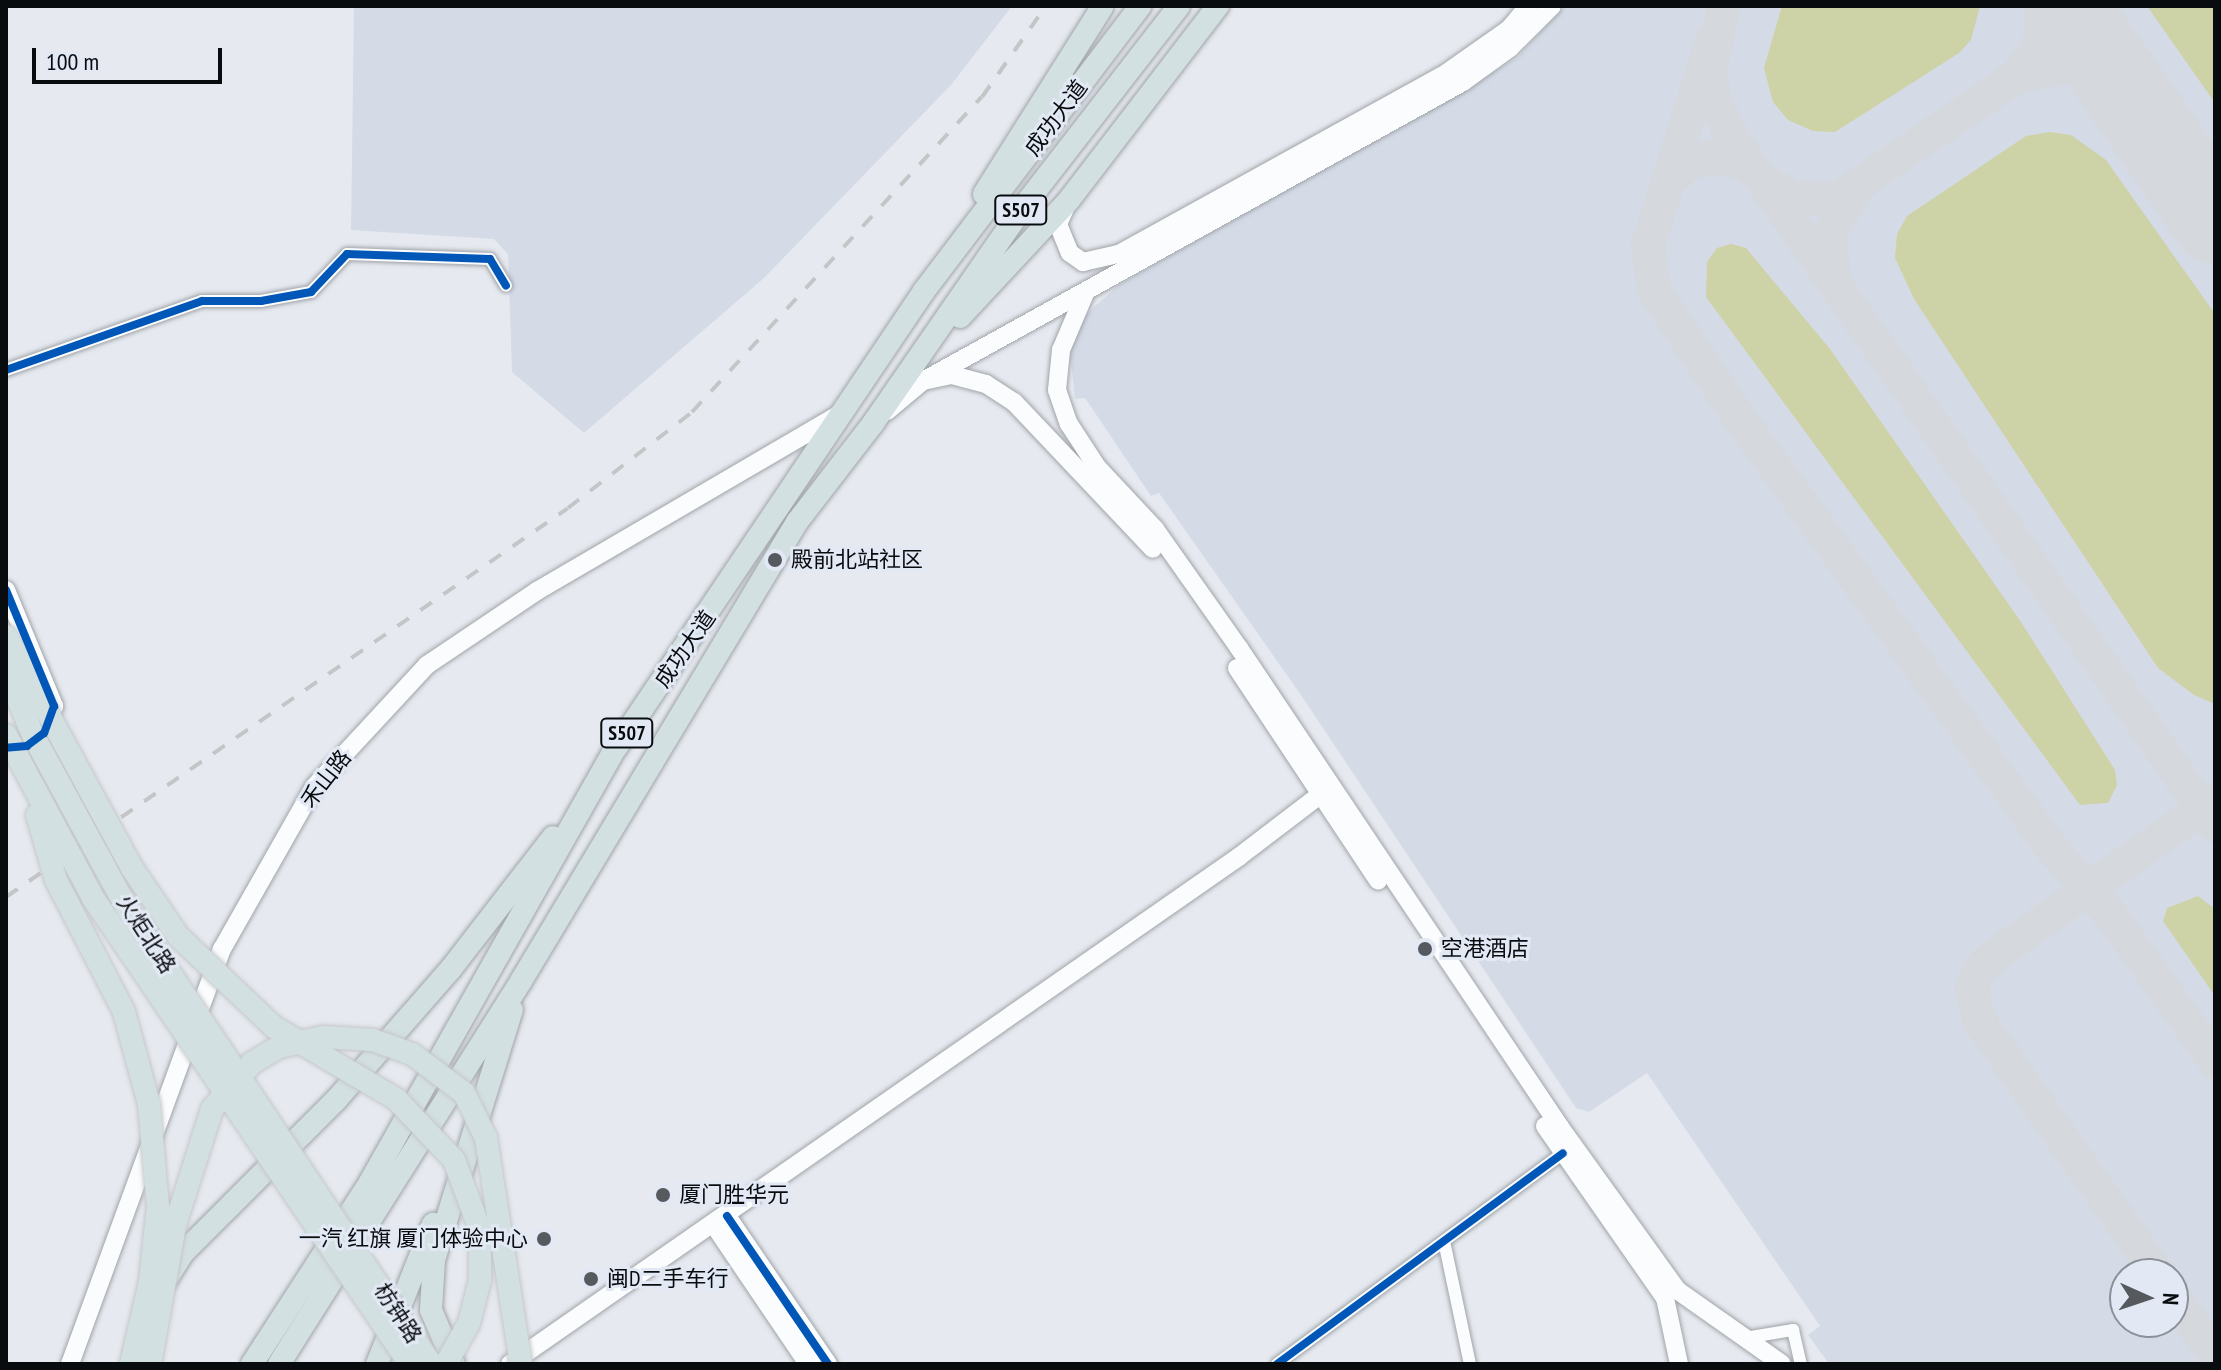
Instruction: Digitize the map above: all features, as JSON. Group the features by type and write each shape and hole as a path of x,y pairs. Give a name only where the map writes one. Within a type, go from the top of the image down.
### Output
{"highway":[{"path":"924,291 1103,6"},
{"name":"S507","path":"981,219 1127,6"},
{"name":"成功大道","path":"252,1364 312,1272 452,1041 616,748 924,291 1140,6"},
{"name":"成功大道","path":"915,377 1020,211 1180,6"},
{"name":"成功大道","path":"279,1364 521,981 797,522 874,422 1069,200 1218,6"},
{"path":"6,636 132,868 178,936 274,1027 396,1099 454,1160 480,1230 480,1280 469,1323 446,1364"},
{"name":"火炬北路","path":"6,671 33,735 128,910 313,1181"},
{"name":"火炬北路","path":"6,735 93,898 303,1207"},
{"path":"150,1364 148,1331 158,1294 183,1253 337,1099 450,970 616,748"},
{"path":"24,772 56,880 124,1012 149,1104 158,1206 150,1282 131,1364"},
{"path":"454,1364 431,1310 434,1260 521,981"},
{"path":"150,1364 175,1225 212,1109 252,1063 279,1047 323,1037 373,1040 412,1054 464,1093 486,1138 521,1364"},
{"path":"377,1364 424,1241 468,1152"},
{"name":"枋钟路","path":"313,1181 431,1364"},
{"name":"枋钟路","path":"303,1207 410,1364"}],"main road":[{"path":"1069,200 1058,224 1070,253 1083,262 1119,254 1442,76 1509,29 1528,6"},
{"path":"915,377 999,339 1463,82 1510,48 1552,6"},
{"path":"1086,291 1061,350 1057,390 1069,424 1097,467 1155,529 1563,1153 1665,1298 1679,1364"},
{"path":"915,377 952,375 986,384 1014,402 1144,536 1677,1290 1782,1364"},
{"name":"禾山路","path":"70,1364 222,949 314,787 427,665 537,591 844,412"},
{"path":"6,590 54,706 44,733 27,746 6,748"},
{"path":"510,1364 721,1220 1326,790"},
{"path":"721,1220 808,1364"},
{"path":"721,1220 828,1364"}],"street":[{"path":"6,370 202,301 261,301 311,292 347,254 490,259 506,286"},
{"path":"1277,1364 1563,1153"},
{"path":"1444,1241 1470,1364"},
{"path":"1745,1338 1793,1330 1801,1364"}],"shaded area":[{"path":"354,6 1012,6 951,85 764,278 584,433 512,372 508,254 494,239 351,230"},
{"path":"1565,6 2215,6 2215,1364 1829,1364 1808,1335 1820,1326 1647,1073 1589,1112 1576,1108 1301,695 1159,493 1151,496 1085,398 1075,399 1070,352 1084,316 1119,285 1518,57"}],"green space":[{"path":"1782,6 1980,6 1971,40 1959,53 1835,132 1813,131 1788,120 1773,102 1764,68"},
{"path":"2147,6 2215,6 2215,103"},
{"path":"2050,132 2071,135 2106,160 2215,314 2215,704 2194,695 2158,668 1914,299 1895,258 1897,234 1907,216 2026,136"},
{"path":"1731,244 1746,248 1830,349 2021,622 2115,770 2117,785 2108,803 2080,805 1706,297 1707,262 1717,248"},
{"path":"2198,896 2215,909 2215,996 2163,921 2167,908"}],"taxiway":[{"path":"1724,6 1710,70 1714,100 1733,139 2215,826"},
{"path":"2042,6 2040,43 2016,77 2074,66 2109,80 2176,167"},
{"path":"1713,38 1648,245 1654,290 1738,416 2050,846 2110,914 2215,1061"},
{"path":"1763,181 1795,198 1838,198 2016,77"},
{"path":"1667,182 1688,164 1708,157 1738,161 1758,174"},
{"path":"1834,281 1830,233 1856,190"},
{"path":"2147,1258 1979,1020 1972,989 1977,973 1990,959 2215,799"},
{"path":"2189,1318 2215,1355"}],"runway":[{"path":"2066,6 2215,221"}],"railway":[{"path":"6,897 568,508 692,412 982,97 1046,6"}],"cycle path":[{"path":"6,370 202,301 261,301 311,292 347,254 490,259 506,286"},
{"path":"6,590 54,706 44,733 27,746 6,748"},
{"path":"1277,1364 1563,1153"},
{"path":"727,1216 828,1364"}],"place":[{"name":"殿前北站社区","path":"775,560"},
{"name":"空港酒店","path":"1425,949"},
{"name":"厦门胜华元","path":"663,1195"},
{"name":"一汽 红旗 厦门体验中心","path":"544,1239"},
{"name":"闽D二手车行","path":"591,1279"}]}
